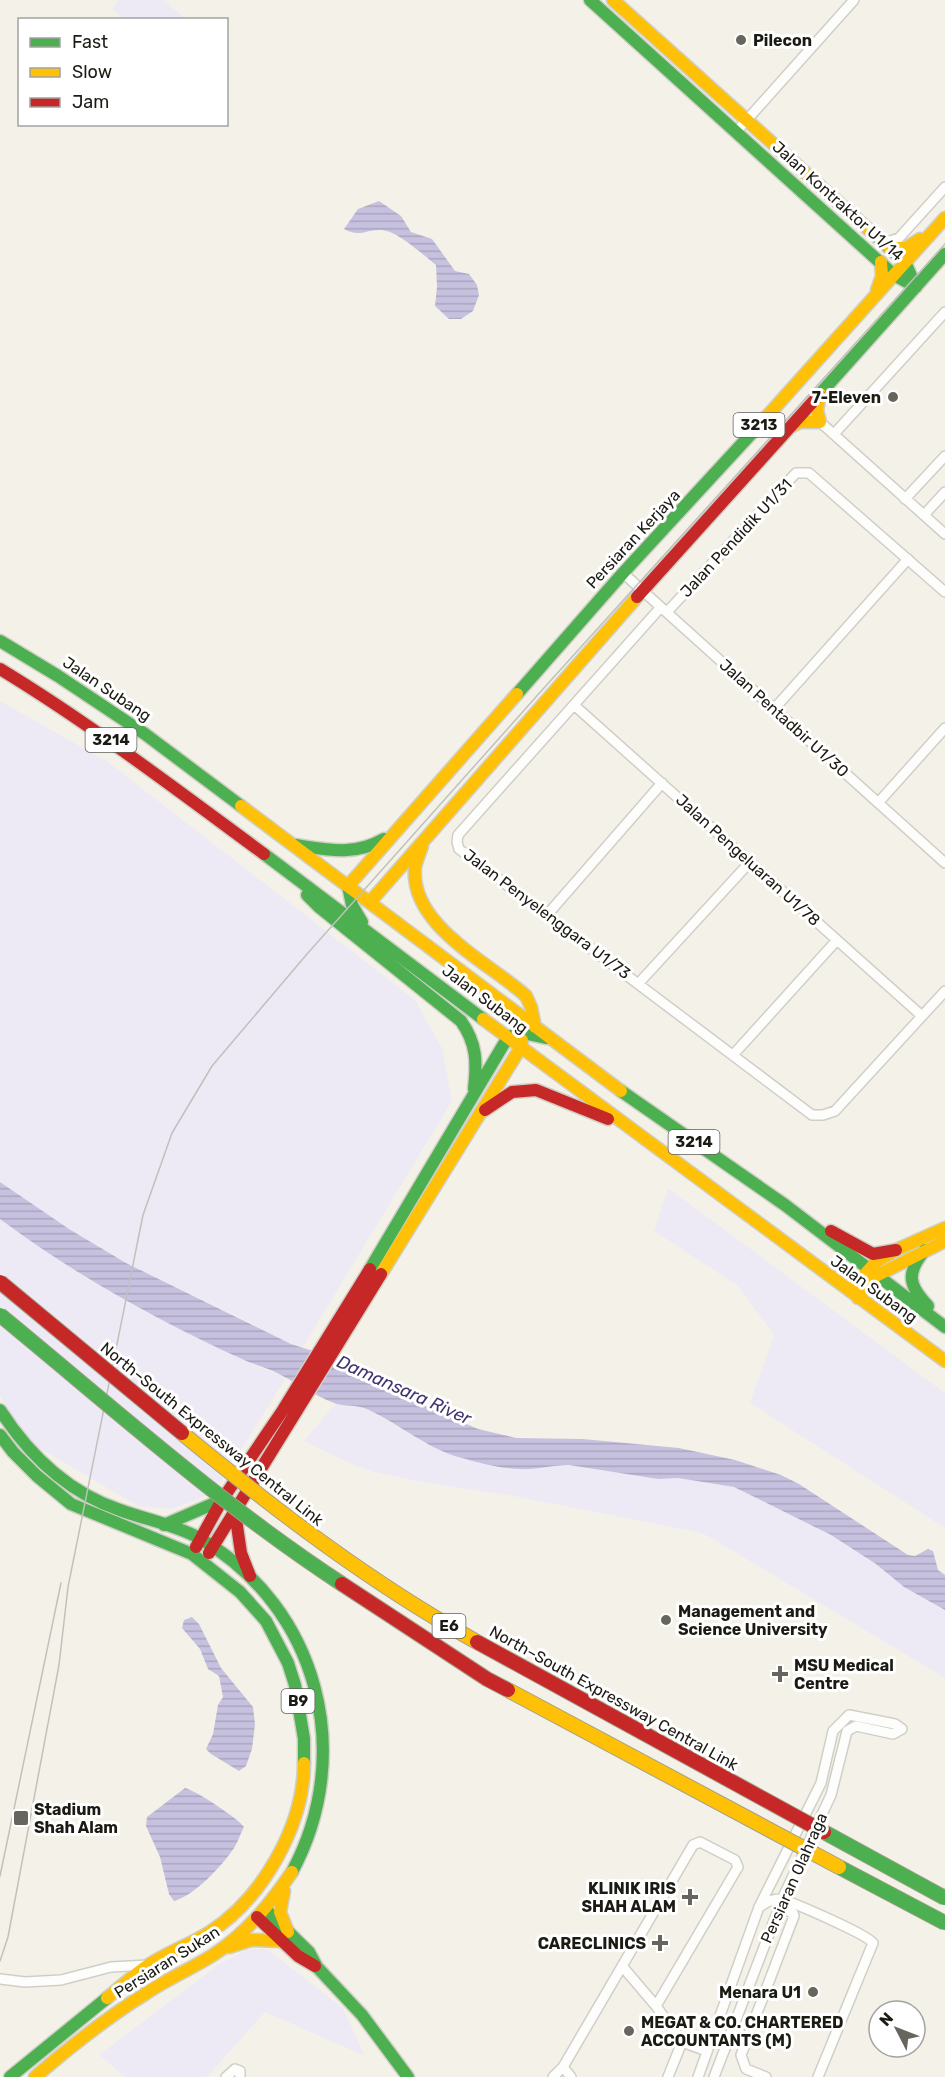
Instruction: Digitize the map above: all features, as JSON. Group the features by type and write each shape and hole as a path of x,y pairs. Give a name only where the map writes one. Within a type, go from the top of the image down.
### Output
{"main road":[{"name":"Jalan Kontraktor U1/14","path":"590,0 880,262 894,274 916,287"},
{"name":"Jalan Kontraktor U1/14","path":"613,0 905,262 916,287"},
{"path":"885,244 900,250 914,244 945,217"},
{"name":"Persiaran Kerjaya","path":"348,886 622,573 945,217"},
{"name":"3213","path":"370,902 643,591 945,254"},
{"path":"845,329 882,281 883,272 880,262"},
{"path":"790,427 800,422 820,422 817,410 820,393"},
{"name":"Jalan Subang","path":"0,641 58,676 145,734 513,1010 526,1036 629,1128 945,1361"},
{"name":"Jalan Subang","path":"0,669 112,741 508,1037"},
{"path":"293,844 328,850 361,851 374,846 398,829"},
{"path":"198,1558 213,1548 288,1414 480,1114 526,1036 534,1015 526,997 440,928 425,911 416,884 417,856 427,837"},
{"path":"295,877 319,908 460,1021 470,1034 477,1051 473,1094"},
{"path":"348,886 353,911 374,937"},
{"path":"319,895 350,903 370,902"},
{"path":"346,1321 473,1094 508,1037 513,1034 526,1036"},
{"name":"Jalan Subang","path":"526,1036 550,1039 784,1205 872,1273 945,1325"},
{"path":"480,1114 513,1092 536,1090 629,1128"},
{"path":"784,1205 873,1254 896,1250"},
{"path":"854,1294 872,1273 875,1263 896,1250 945,1228"},
{"path":"872,1273 945,1241"},
{"path":"925,1250 915,1262 912,1286 917,1296 945,1325"},
{"name":"North–South Expressway Central Link","path":"0,1282 249,1489 376,1581 512,1662 945,1898"},
{"name":"E6","path":"0,1315 290,1550 487,1679 945,1923"},
{"name":"Persiaran Sukan","path":"0,1410 41,1462 83,1492 106,1505 200,1539 252,1578 279,1609 306,1658 321,1710 323,1737 323,1786 314,1825 289,1878 221,1949 146,1992 79,2040 35,2077"},
{"path":"198,1558 200,1539 222,1500 288,1414"},
{"name":"Persiaran Sukan","path":"0,1435 37,1476 71,1504 198,1558 240,1592 266,1621 288,1663 295,1685 304,1738 304,1778 298,1811 273,1867 239,1907 211,1931 148,1965 9,2077"},
{"path":"164,1525 222,1500"},
{"path":"235,1512 239,1546 245,1566 252,1578"},
{"path":"211,1931 228,1926 258,1911 273,1867"},
{"path":"285,1936 278,1905 289,1878"},
{"path":"258,1911 285,1936 309,1953 316,1967 362,2015 408,2077"},
{"path":"221,1949 251,1940 285,1936"}],"street":[{"path":"736,132 854,0"},
{"path":"885,244 899,238 945,186"},
{"path":"834,434 945,312"},
{"path":"820,422 945,534"},
{"path":"905,499 945,456"},
{"name":"Jalan Pendidik U1/31","path":"664,610 796,473 809,473 908,560"},
{"path":"924,515 945,492"},
{"path":"774,709 908,560 945,592"},
{"name":"Jalan Pentadbir U1/30","path":"622,573 941,859"},
{"name":"Jalan Penyelenggara U1/73","path":"664,610 574,705 458,835 459,849 812,1115 823,1115 836,1111 922,1016"},
{"name":"Jalan Pengeluaran U1/78","path":"574,705 922,1016"},
{"path":"878,803 945,728"},
{"path":"547,915 662,783"},
{"path":"941,859 945,848"},
{"path":"638,984 750,862"},
{"path":"733,1055 837,940"},
{"path":"922,1016 945,991"},
{"name":"Persiaran Olahraga","path":"698,2077 759,1907 821,1783 833,1731 849,1715 895,1724 902,1729 893,1734 855,1726 847,1731 831,1795 781,1903 714,2077"},
{"path":"553,2077 563,2067 693,1845 700,1842 735,1860 738,1867 656,2006"},
{"path":"759,1907 769,1901 781,1903 856,1932 870,1938 873,1942 818,2077"},
{"path":"766,2077 746,2069 741,2055 794,1916 781,1903"},
{"path":"0,1979 25,1982 61,1980 111,1967 148,1965"},
{"path":"622,1966 656,2006 682,2042 707,2051"},
{"path":"668,2077 682,2042"},
{"path":"563,2067 570,2077"},
{"path":"226,2077 235,2069 240,2071 240,2077"}],"shaded area":[{"path":"119,0 163,0 185,18 123,18 112,9"},
{"path":"379,201 401,216 411,232 432,239 455,271 469,274 477,285 479,295 473,311 461,319 449,319 435,306 436,265 402,238 381,230 355,233 344,229 358,209"},
{"path":"0,701 108,762 415,1000 442,1048 452,1101 303,1347 277,1338 253,1324 126,1263 69,1229 0,1182"},
{"path":"0,1182 69,1229 126,1263 291,1344 351,1363 411,1400 478,1429 516,1438 583,1439 679,1448 735,1460 781,1475 799,1484 908,1555 915,1556 928,1549 933,1551 938,1570 945,1575 945,1610 904,1587 876,1564 831,1535 734,1487 678,1478 658,1479 569,1465 526,1469 505,1468 449,1454 365,1408 326,1400 273,1371 244,1360 149,1313 87,1278 28,1240 0,1219"},
{"path":"668,1188 945,1393 945,1528 750,1403 774,1335 738,1286 654,1231"},
{"path":"0,1219 86,1278 144,1311 245,1361 286,1378 214,1493 171,1509 138,1506 29,1442 0,1396"},
{"path":"336,1403 370,1410 424,1443 458,1457 510,1469 569,1465 658,1479 678,1478 734,1487 831,1535 876,1564 904,1587 945,1610 945,1678 698,1532 374,1472 349,1463 304,1441"},
{"path":"192,1617 199,1624 221,1668 253,1707 255,1724 252,1749 246,1766 239,1771 206,1749 213,1734 218,1705 223,1697 219,1676 208,1669 200,1649 182,1628 184,1620"},
{"path":"185,1788 216,1805 244,1827 234,1848 215,1871 199,1887 174,1901 169,1894 160,1857 146,1826 147,1817"},
{"path":"248,1949 267,1949 343,2008 365,2056 265,2012 207,2077 125,2077 99,2055 218,1965"}],"tram line":[{"path":"0,1961 8,1937 59,1665 68,1587 143,1215 172,1133 212,1066 307,954 945,244"},
{"path":"0,1876 61,1583"}],"traffic: fast":[{"path":"590,0 894,275 916,287"},
{"path":"869,230 905,262 916,287"},
{"path":"819,395 945,254"},
{"path":"517,694 623,573 762,422"},
{"path":"0,641 58,676 145,734 241,806"},
{"path":"296,845 330,850 352,850 384,839"},
{"path":"264,854 483,1019"},
{"path":"348,886 352,905 362,922"},
{"path":"307,895 461,1021 475,1054 474,1089"},
{"path":"370,1269 508,1037 523,1033 546,1038"},
{"path":"621,1091 785,1205 945,1327"},
{"path":"925,1250 912,1272 912,1279 916,1292 928,1306"},
{"path":"0,1315 253,1522 342,1584"},
{"path":"0,1410 11,1427 37,1457 67,1483 101,1503 182,1530 201,1539 241,1568 274,1603 298,1643 314,1687 322,1733 321,1779 311,1826 292,1872"},
{"path":"0,1435 37,1476 71,1504 192,1554 240,1592 266,1621 288,1663 295,1685 304,1739 304,1763"},
{"path":"164,1525 222,1500"},
{"path":"824,1832 945,1898"},
{"path":"839,1867 945,1923"},
{"path":"265,1909 309,1952 317,1967 362,2015 408,2077"},
{"path":"10,2077 107,1998"}],"traffic: slow":[{"path":"613,0 869,230"},
{"path":"762,422 945,218"},
{"path":"889,248 906,248 920,239"},
{"path":"877,290 882,276 881,262"},
{"path":"792,426 800,422 820,422 817,410 820,394"},
{"path":"370,902 637,597"},
{"path":"348,886 517,694"},
{"path":"241,806 621,1091"},
{"path":"422,846 415,868 417,889 425,908 438,925 455,941 526,996 535,1027"},
{"path":"483,1019 945,1361"},
{"path":"381,1274 521,1047 522,1040"},
{"path":"850,1291 875,1263 896,1250 945,1228"},
{"path":"858,1298 876,1276 945,1241"},
{"path":"182,1433 252,1490 325,1544 399,1595 477,1642"},
{"path":"508,1690 839,1867"},
{"path":"107,1998 150,1964 210,1932 229,1918 247,1900 277,1858 288,1835 297,1811 304,1763"},
{"path":"35,2077 116,2013 225,1947 257,1918 292,1872"},
{"path":"284,1891 280,1912 288,1932"},
{"path":"229,1947 251,1940 282,1941"}],"traffic: jam":[{"path":"637,597 819,395"},
{"path":"0,669 101,735 264,854"},
{"path":"485,1110 512,1092 536,1090 608,1119"},
{"path":"831,1231 873,1254 896,1250"},
{"path":"196,1547 222,1500 283,1410 370,1269"},
{"path":"209,1553 381,1274"},
{"path":"0,1282 182,1433"},
{"path":"235,1512 241,1553 250,1576"},
{"path":"342,1584 487,1679 508,1690"},
{"path":"477,1642 824,1832"},
{"path":"257,1917 298,1956 315,1966"}],"place":[{"name":"Pilecon","path":"741,40"},
{"name":"7-Eleven","path":"893,397"},
{"name":"Management and Science University","path":"666,1620"},
{"name":"MSU Medical Centre","path":"780,1674"},
{"name":"Stadium Shah Alam","path":"21,1818"},
{"name":"KLINIK IRIS SHAH ALAM","path":"690,1897"},
{"name":"CARECLINICS","path":"660,1943"},
{"name":"Menara U1","path":"813,1992"},
{"name":"MEGAT & CO. CHARTERED ACCOUNTANTS (M)","path":"629,2031"}],"water label":[{"name":"Damansara River","path":"404,1390"}]}
